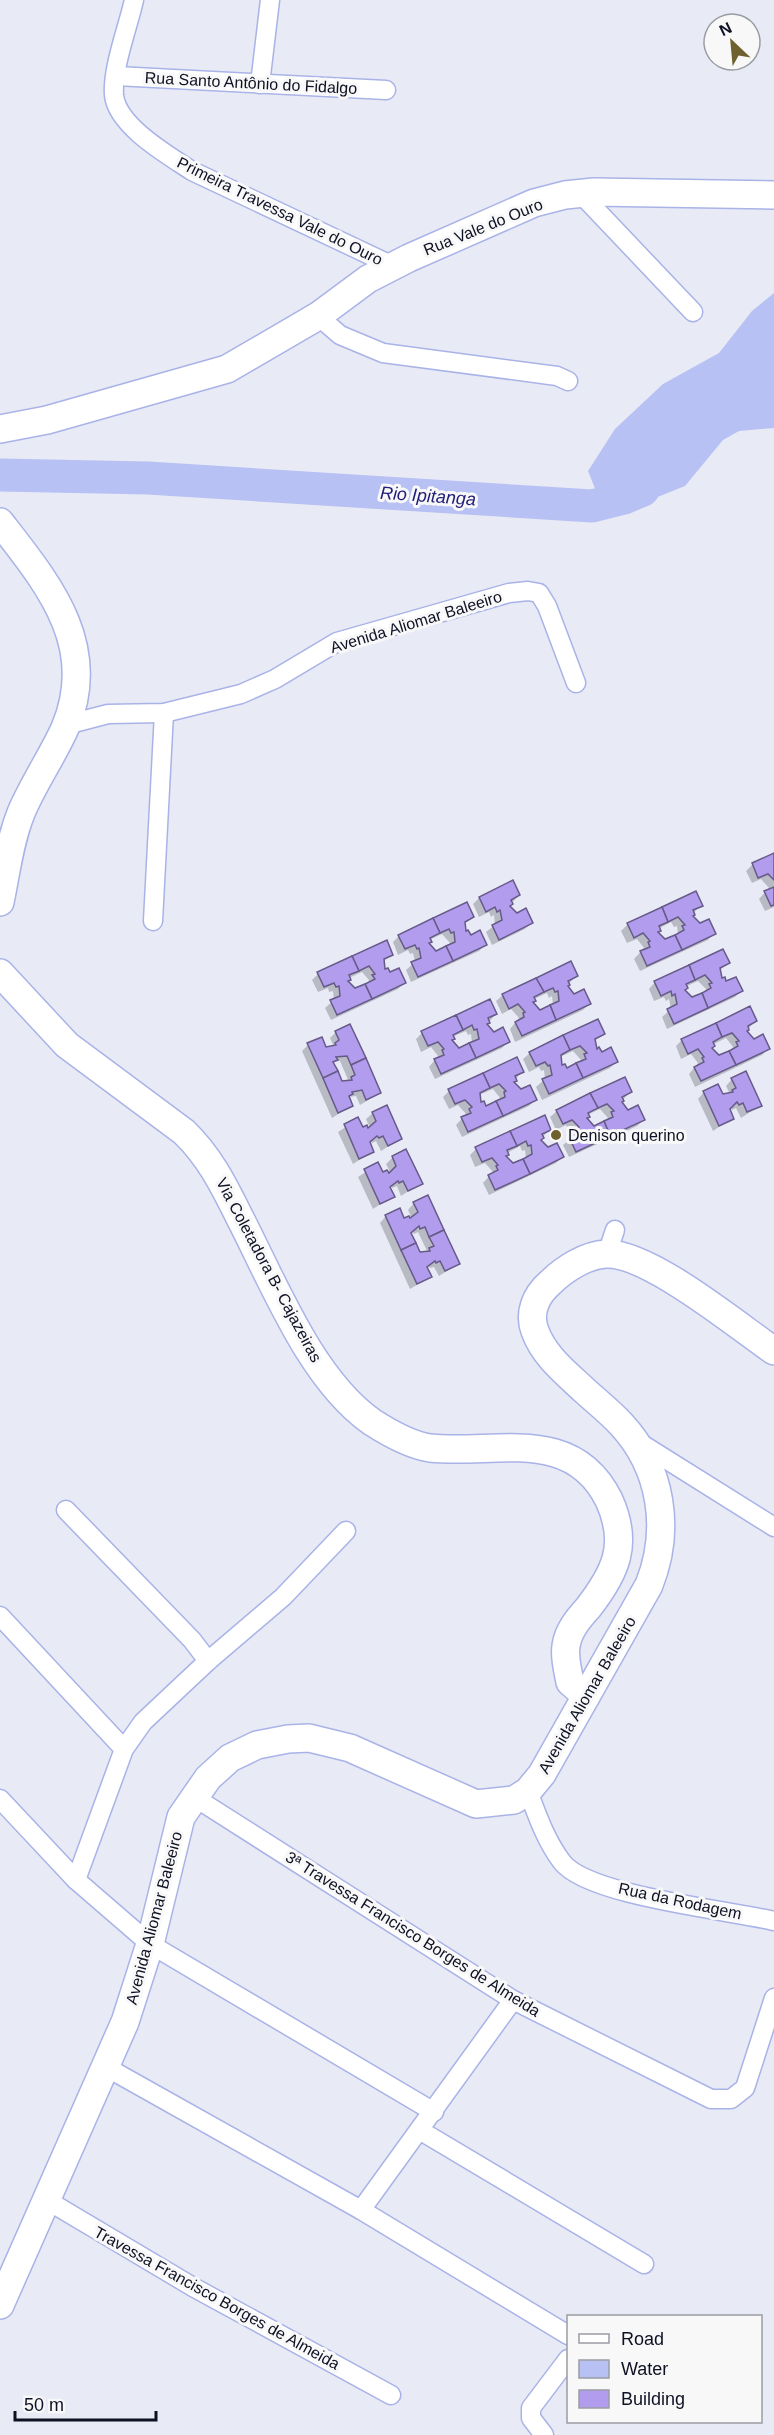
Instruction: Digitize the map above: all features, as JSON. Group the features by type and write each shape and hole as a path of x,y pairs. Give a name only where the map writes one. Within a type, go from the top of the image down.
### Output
{"main road":[{"name":"Rua Vale do Ouro","path":"0,429 47,420 227,369 318,316 368,279 497,217 534,203 581,194 774,195"},
{"path":"0,522 55,596 70,629 75,671 74,694 66,725 21,813 0,902"},
{"name":"Via Coletadora B- Cajazeiras","path":"9,981 67,1045 184,1132 200,1148 216,1170 288,1311 327,1379 368,1419 385,1431 429,1448 538,1450 560,1454 591,1472 609,1501 620,1531 615,1564 599,1593 572,1626 566,1646 578,1690"},
{"name":"Avenida Aliomar Baleeiro","path":"0,2306 45,2199 106,2067 138,1985 181,1817 208,1778 230,1758 257,1745 288,1739 309,1738 350,1748 476,1804 514,1800 528,1791 542,1774 578,1690 649,1585 659,1552 662,1532 656,1485 648,1463 621,1424 559,1367 543,1347 534,1330 532,1313 543,1289 572,1266 611,1242 672,1279 774,1351"}],"street":[{"name":"Primeira Travessa Vale do Ouro","path":"134,0 116,76 114,96 119,112 162,151 192,171 393,266"},
{"path":"260,84 270,0"},
{"name":"Rua Santo Antônio do Fidalgo","path":"116,76 386,90"},
{"path":"581,194 693,312"},
{"path":"318,316 340,335 383,353 556,376 567,381"},
{"name":"Avenida Aliomar Baleeiro","path":"66,725 108,714 164,713 250,691 338,642 510,593 528,591 539,593 547,606 576,683"},
{"path":"153,921 164,713"},
{"path":"633,1439 774,1527"},
{"path":"66,1510 192,1640 208,1660"},
{"path":"76,1880 124,1749 143,1722 208,1660 283,1597 346,1531"},
{"path":"0,1616 124,1749"},
{"name":"Rua da Rodagem","path":"528,1791 542,1829 562,1863 571,1871 630,1893 774,1921"},
{"name":"3ª Travessa Francisco Borges de Almeida","path":"194,1797 513,2000 711,2099 731,2099 745,2088 774,1998"},
{"path":"0,1799 76,1880 150,1944 434,2112"},
{"path":"361,2210 421,2131 513,2000"},
{"path":"106,2067 361,2210 567,2334"},
{"path":"421,2131 644,2264"},
{"name":"Travessa Francisco Borges de Almeida","path":"45,2199 193,2287 391,2395"},
{"path":"544,2435 531,2418 531,2408 567,2360"}],"water":[{"path":"774,293 774,428 739,431 723,440 685,486 645,502 604,511 588,471 615,429 663,384 719,353 752,311"}],"building":[{"path":"774,853 774,880 768,874 758,878 752,863"},
{"path":"513,880 520,895 511,900 513,904 510,906 517,913 526,908 533,923 499,940 492,925 502,920 500,910 497,912 495,907 486,912 479,897"},
{"path":"774,887 774,905 771,906 764,891"},
{"path":"696,891 703,906 693,910 695,915 693,916 700,923 709,919 716,934 682,950 675,935 684,930 682,926 685,925 678,917 668,922 662,907"},
{"path":"467,902 474,917 465,922 466,931 468,930 471,935 480,930 487,945 453,961 446,946 455,942 454,932 451,933 449,929 440,933 433,918"},
{"path":"662,907 668,922 659,926 661,931 658,932 665,939 675,935 682,950 647,966 640,951 650,947 648,942 650,941 643,933 634,938 627,923"},
{"path":"433,918 440,933 430,938 432,942 429,943 436,951 446,946 453,961 418,977 411,962 421,958 419,948 417,949 415,945 405,949 398,935"},
{"path":"387,940 393,955 384,959 385,969 388,968 390,972 399,968 406,983 372,999 365,984 375,979 372,975 375,974 369,966 359,971 352,956"},
{"path":"723,949 730,963 720,968 722,978 725,977 726,981 736,977 743,991 708,1008 702,993 711,988 709,984 712,983 705,975 695,980 689,965"},
{"path":"352,956 359,971 349,975 351,980 348,981 355,988 365,984 372,999 337,1015 330,1000 340,996 339,986 336,987 334,983 324,987 317,972"},
{"path":"571,961 578,976 568,981 570,985 568,986 574,994 584,989 591,1004 556,1020 550,1005 559,1001 558,991 555,992 553,988 544,992 536,978"},
{"path":"689,965 695,980 686,984 688,988 685,990 692,997 702,993 708,1008 674,1024 667,1009 677,1004 675,994 672,996 671,991 661,996 654,981"},
{"path":"536,978 544,992 534,997 536,1001 533,1002 540,1010 550,1005 556,1020 522,1036 515,1022 524,1017 525,1012 518,1004 509,1009 502,994"},
{"path":"490,999 497,1014 488,1018 490,1023 487,1024 494,1032 503,1027 510,1042 476,1058 469,1043 479,1039 477,1029 474,1030 472,1025 463,1030 456,1015"},
{"path":"750,1006 757,1021 748,1026 747,1031 754,1039 763,1034 770,1049 736,1065 729,1051 738,1046 736,1042 739,1041 732,1033 722,1037 716,1023"},
{"path":"456,1015 463,1030 453,1035 455,1039 452,1040 459,1048 469,1043 476,1058 441,1074 434,1059 444,1055 442,1050 444,1049 438,1042 428,1046 421,1031"},
{"path":"598,1019 605,1034 595,1039 597,1049 599,1047 602,1052 611,1047 618,1062 583,1078 576,1063 586,1059 584,1054 587,1053 580,1046 570,1050 563,1035"},
{"path":"716,1023 722,1037 713,1042 715,1046 712,1048 719,1055 729,1051 736,1065 701,1081 694,1067 704,1062 702,1058 704,1057 698,1049 688,1054 681,1039"},
{"path":"350,1024 366,1058 351,1065 347,1056 336,1057 338,1060 333,1062 338,1071 323,1078 307,1043 322,1037 326,1047 336,1045 335,1043 339,1040 335,1031"},
{"path":"563,1035 570,1050 561,1055 562,1065 565,1064 567,1068 576,1063 583,1078 549,1094 542,1079 552,1075 550,1065 548,1066 545,1062 536,1066 529,1052"},
{"path":"517,1057 524,1072 515,1076 517,1081 514,1082 521,1089 530,1085 537,1100 503,1116 496,1101 505,1097 504,1092 506,1091 499,1084 490,1088 483,1073"},
{"path":"366,1058 381,1093 366,1100 362,1090 352,1092 353,1094 349,1096 353,1106 338,1113 323,1078 338,1071 342,1081 352,1080 351,1077 355,1075 351,1065"},
{"path":"746,1071 762,1106 747,1112 743,1103 739,1105 737,1102 730,1109 734,1119 719,1126 703,1091 718,1084 723,1094 733,1092 732,1090 736,1088 731,1078"},
{"path":"483,1073 490,1088 480,1093 481,1102 484,1101 486,1106 496,1101 503,1116 468,1132 461,1117 471,1113 469,1109 472,1107 465,1100 455,1104 448,1089"},
{"path":"625,1077 632,1092 622,1097 624,1101 622,1102 628,1110 638,1105 645,1120 610,1136 604,1121 613,1117 611,1112 614,1111 607,1104 598,1108 590,1093"},
{"path":"590,1093 598,1108 588,1113 590,1117 587,1118 594,1126 604,1121 610,1136 576,1152 569,1137 579,1133 577,1129 579,1127 572,1120 563,1124 556,1110"},
{"path":"387,1105 402,1139 388,1146 383,1136 379,1138 377,1136 370,1142 374,1152 359,1159 344,1124 358,1117 363,1127 367,1125 368,1128 376,1121 372,1112"},
{"path":"545,1115 551,1130 542,1134 544,1138 541,1140 548,1147 557,1143 564,1157 530,1174 523,1159 532,1154 531,1145 528,1146 526,1141 517,1146 510,1131"},
{"path":"510,1131 517,1146 507,1150 509,1155 506,1156 513,1163 523,1159 530,1174 495,1190 488,1175 498,1170 496,1166 498,1165 492,1158 482,1162 475,1147"},
{"path":"406,1149 423,1184 408,1191 403,1181 399,1183 398,1181 390,1187 395,1197 380,1204 364,1169 378,1162 383,1172 387,1170 389,1173 396,1166 392,1156"},
{"path":"428,1195 444,1230 429,1237 425,1227 420,1229 419,1226 411,1233 416,1243 401,1250 385,1215 400,1208 404,1218 409,1216 410,1218 418,1212 413,1202"},
{"path":"444,1230 460,1264 445,1271 440,1261 436,1263 435,1261 427,1267 432,1277 417,1284 401,1250 416,1243 420,1252 430,1251 429,1248 434,1246 429,1237"}],"waterway":[{"name":"Rio Ipitanga","path":"0,475 148,478 592,506 624,498 643,490"}],"place":[{"name":"Denison querino","path":"556,1135"}]}
